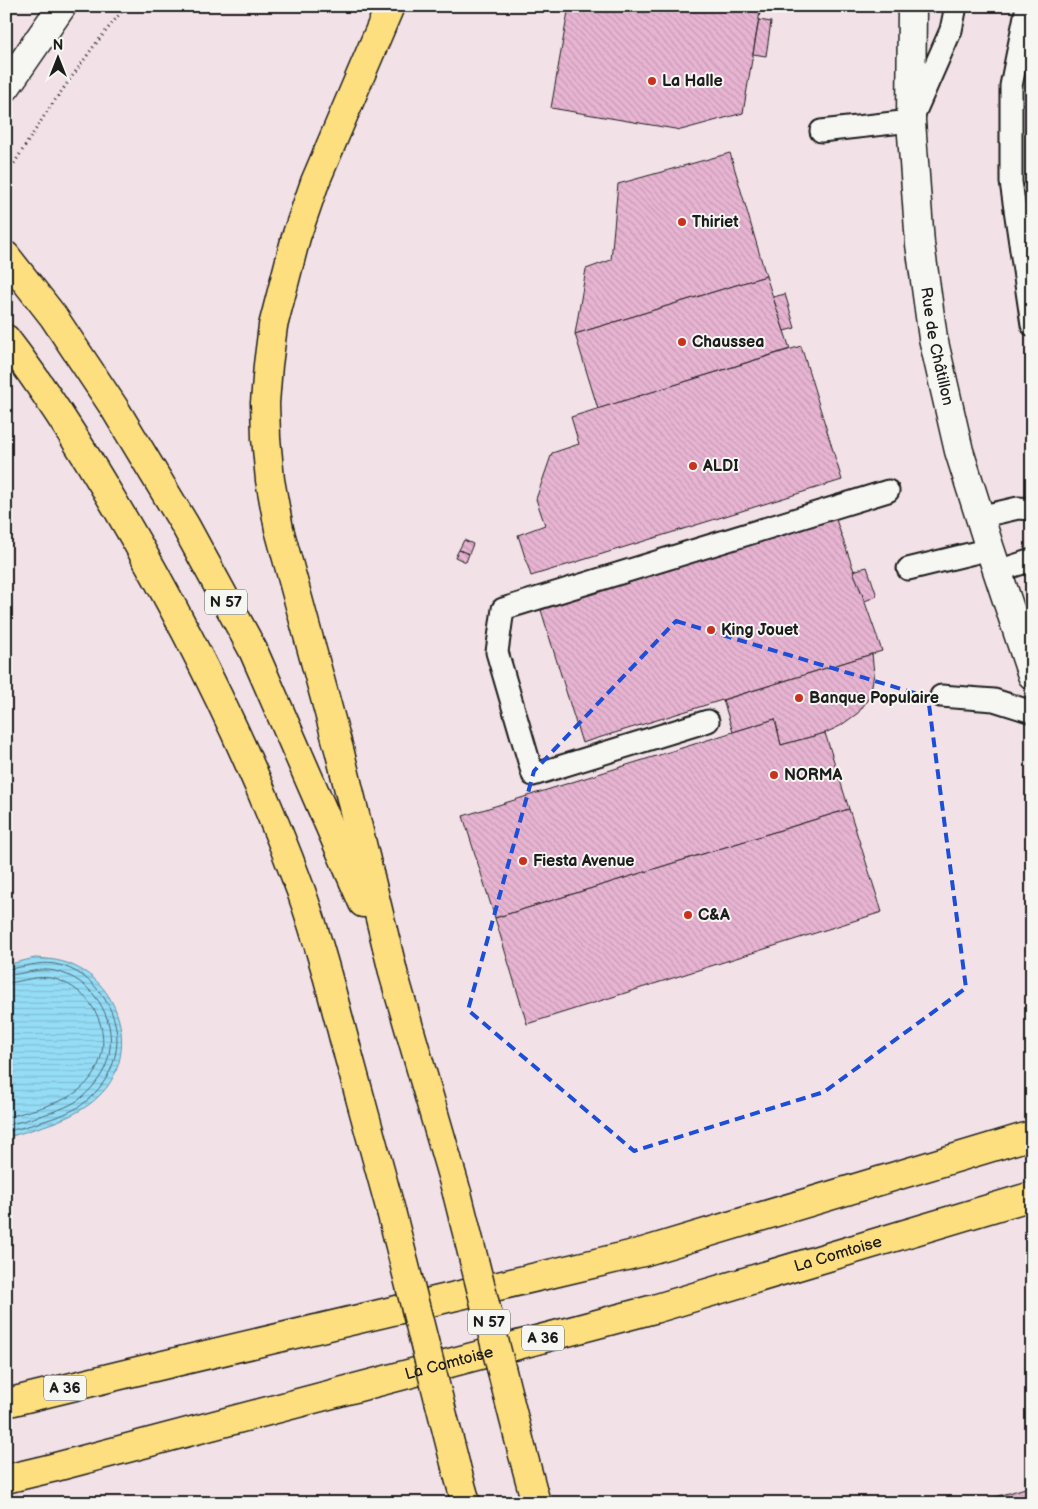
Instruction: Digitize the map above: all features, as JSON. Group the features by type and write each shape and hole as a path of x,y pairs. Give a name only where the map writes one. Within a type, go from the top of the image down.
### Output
{"highway":[{"path":"390,6 315,182 296,237 273,326 265,404 270,480 279,529 340,754 394,976"},
{"name":"N 57","path":"6,256 53,316 105,393 186,525 253,650 394,976 456,1193 536,1503"},
{"name":"N 57","path":"6,338 29,369 85,454 148,561 188,634 268,806 301,892 326,970 466,1503"},
{"name":"A 36","path":"6,1403 642,1252 1032,1135"},
{"name":"La Comtoise","path":"6,1479 654,1309 1032,1196"}],"street":[{"path":"6,87 62,6"},
{"name":"Rue de Châtillon","path":"912,6 912,121 920,244 933,338 959,451 1032,675"}],"lane":[{"path":"821,132 912,121 951,30 956,6"},
{"path":"1027,6 1011,86 1011,182 1032,324"},
{"path":"708,721 534,775 497,652 503,609 888,492"},
{"path":"979,517 1018,508 1032,509"},
{"path":"908,569 994,560 1032,560"},
{"path":"941,696 994,700 1032,712"}],"path":[{"path":"6,176 48,110 94,46 126,6"}],"highlighted area":[{"path":"676,621 928,697 966,988 824,1092 634,1151 468,1010 534,771"}],"water":[{"path":"35,958 66,963 92,977 105,991 115,1008 120,1026 122,1045 119,1063 111,1081 99,1096 79,1111 56,1122 6,1138 6,965"}],"building":[{"name":"La Halle","path":"569,6 761,6 743,113 681,130 551,108"},
{"path":"759,20 771,22 766,56 753,54"},
{"name":"Thiriet","path":"730,153 766,276 575,334 586,269 611,260 618,184"},
{"name":"Chaussea","path":"766,276 790,349 598,409 575,334"},
{"path":"785,294 795,328 784,331 773,297"},
{"name":"ALDI","path":"801,346 842,480 531,576 518,535 545,525 536,499 552,453 579,444 571,417"},
{"name":"King Jouet","path":"834,514 882,651 582,743 541,610"},
{"path":"464,540 473,544 469,554 459,550"},
{"path":"459,550 469,554 466,562 455,557"},
{"path":"867,567 877,596 865,601 853,571"},
{"name":"Banque Populaire","path":"872,654 874,674 870,696 858,713 840,726 825,733 781,745 775,719 733,732 723,700"},
{"path":"775,719 781,745 825,733 849,809 495,918 463,816"},
{"name":"C&A","path":"849,809 882,912 527,1024 495,918"},
{"path":"1032,1486 1032,1503 989,1503 989,1499"}],"place":[{"name":"La Halle","path":"652,81"},
{"name":"Thiriet","path":"682,222"},
{"name":"Chaussea","path":"682,342"},
{"name":"ALDI","path":"693,466"},
{"name":"King Jouet","path":"711,630"},
{"name":"Banque Populaire","path":"799,698"},
{"name":"NORMA","path":"774,775"},
{"name":"Fiesta Avenue","path":"523,861"},
{"name":"C&A","path":"688,915"}]}
